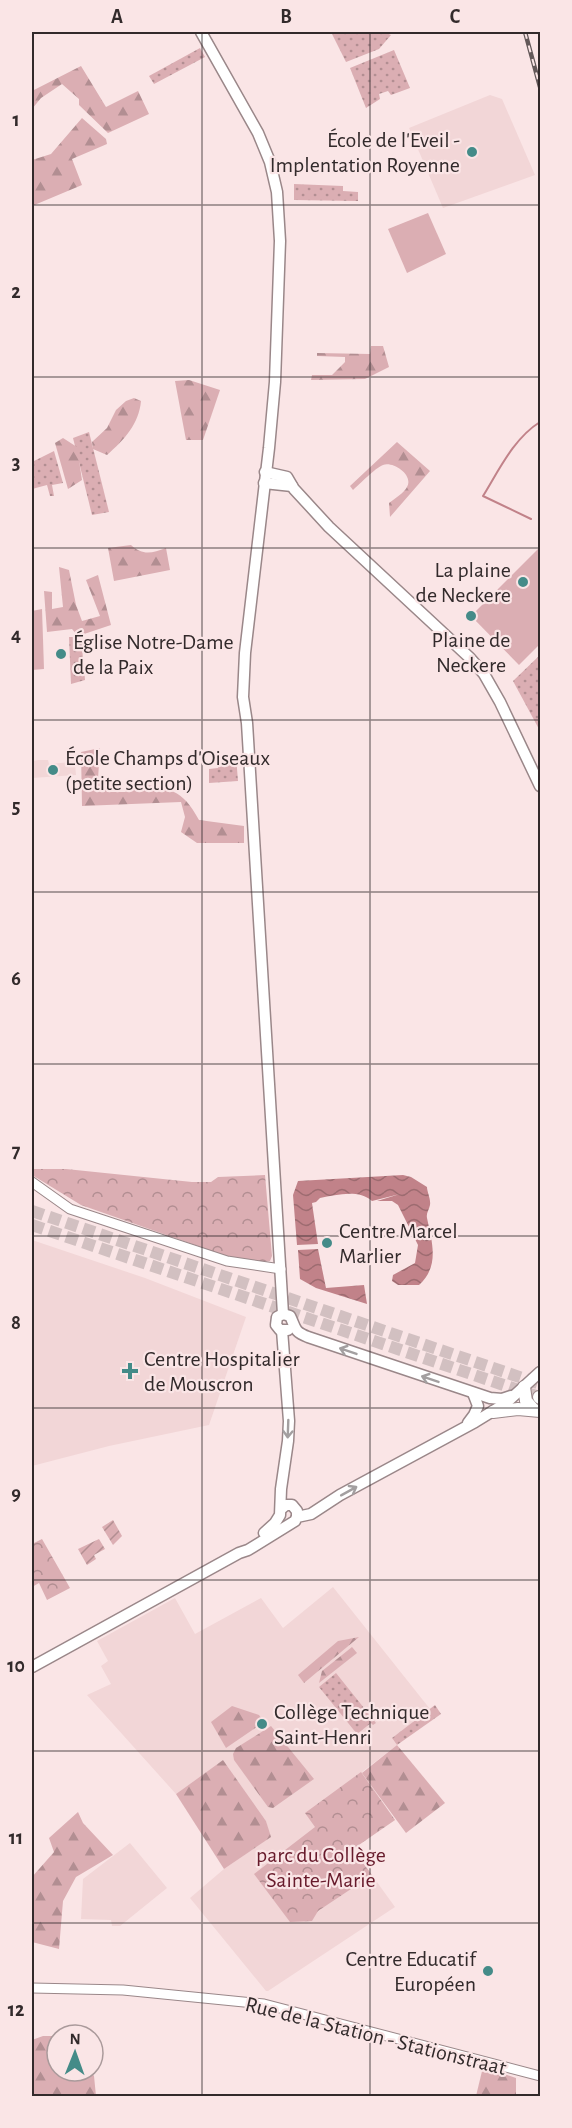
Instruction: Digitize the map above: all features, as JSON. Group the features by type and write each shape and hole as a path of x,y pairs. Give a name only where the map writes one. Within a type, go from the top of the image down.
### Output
{"highway":[{"path":"519,1391 537,1410"},
{"path":"493,1412 537,1410"}],"main road":[{"path":"201,32 258,133 270,162 277,192 280,241 275,382 248,615 243,697 247,723 284,1314 277,1317 275,1323 277,1328 287,1328 473,1393 496,1399 519,1391"},
{"path":"265,477 292,486 335,533 470,658 484,674 500,702 540,786"},
{"path":"287,1328 285,1359 289,1421 281,1489 280,1512 283,1521 311,1514 340,1495 493,1412 540,1372"},
{"path":"285,1359 292,1344 308,1337"},
{"path":"466,1426 478,1406 473,1393"},
{"path":"32,1666 248,1550 293,1520 297,1511 294,1507 286,1505 271,1527 239,1553"}],"street":[{"path":"32,1182 70,1209 227,1262 281,1269"},
{"name":"Rue de la Station - Stationstraat","path":"32,1988 123,1990 264,2004 540,2076"}],"shaded area":[{"name":"École de l'Eveil - Implentation Royenne","path":"490,95 502,99 535,175 443,208 409,128"},
{"name":"École Champs d'Oiseaux (petite section)","path":"48,760 49,764 72,762 75,764 76,775 32,778 33,761"},
{"name":"Centre Hospitalier de Mouscron","path":"32,1240 145,1278 246,1317 209,1425 109,1446 32,1466"},
{"name":"Collège Technique Saint-Henri","path":"333,1587 430,1709 392,1738 397,1745 362,1772 395,1820 353,1849 395,1907 266,1991 190,1898 224,1869 270,1837 266,1821 223,1760 176,1794 87,1695 111,1684 101,1666 108,1661 97,1641 175,1598 195,1634 261,1598 283,1628"},
{"path":"130,1843 167,1888 120,1926 112,1926 111,1920 81,1919 83,1879"}],"green space":[{"path":"331,32 384,32 391,35 379,49 346,62"},
{"path":"200,48 205,57 154,84 149,76"},
{"path":"394,50 410,88 391,95 388,91 379,94 380,99 366,108 350,68"},
{"path":"81,66 106,107 138,91 149,114 108,133 79,105 79,99 62,84 41,98 32,109 32,91"},
{"path":"82,118 106,139 107,144 72,159 82,185 32,206 32,160 51,154"},
{"path":"294,184 343,186 343,191 358,192 358,201 294,200"},
{"path":"428,213 446,254 407,273 388,229"},
{"path":"371,346 383,346 389,367 365,379 311,380 312,375 332,375 345,362 345,357 317,356 317,353 370,354"},
{"path":"189,380 220,390 203,440 186,440 175,381"},
{"path":"134,398 141,401 140,409 125,437 107,455 93,449 92,442 107,428 116,410 126,401"},
{"path":"89,432 109,512 92,515 73,438"},
{"path":"63,438 77,447 82,480 68,489 55,443"},
{"path":"397,442 430,471 390,517 389,503 407,487 408,478 401,470 392,465 383,465 353,490 350,486"},
{"path":"54,451 63,483 52,485 54,496 50,496 47,485 32,489 32,462"},
{"path":"131,545 140,551 148,552 166,548 170,570 114,581 108,548"},
{"name":"La plaine de Neckere","path":"540,547 540,644 519,665 471,616"},
{"path":"59,567 69,570 76,605 82,621 100,616 86,580 98,575 111,625 78,636 72,629 47,632 44,591 52,592 52,609 63,607"},
{"path":"42,609 44,669 32,670 32,611"},
{"path":"69,637 81,637 85,680 71,684"},
{"path":"540,655 540,731 513,681"},
{"path":"100,748 98,779 107,792 125,792 136,783 166,789 187,802 199,820 244,826 244,843 197,843 181,832 185,817 181,802 82,806 81,752"},
{"path":"229,756 236,756 238,781 209,783 209,769 218,768 218,762 227,761"},
{"path":"32,1169 66,1169 192,1182 211,1182 218,1177 265,1175 272,1256 270,1261 263,1262 229,1257 81,1205 32,1175"},
{"path":"113,1520 122,1536 113,1545 102,1527"},
{"path":"42,1539 70,1588 47,1600 39,1583 32,1587 32,1544"},
{"path":"99,1539 105,1549 94,1555 96,1559 87,1565 78,1549"},
{"path":"359,1637 304,1683 298,1675 338,1641"},
{"path":"352,1647 357,1653 319,1683 322,1671"},
{"path":"336,1673 376,1723 373,1725 371,1723 357,1734 319,1687"},
{"path":"435,1705 441,1714 397,1745 392,1738"},
{"path":"232,1706 259,1715 264,1722 226,1748 211,1722"},
{"path":"271,1726 314,1779 273,1808 268,1807 234,1760 233,1754 236,1748"},
{"path":"397,1745 445,1803 406,1833 362,1773"},
{"path":"223,1760 266,1821 271,1837 224,1869 176,1794"},
{"name":"parc du Collège Sainte-Marie","path":"361,1772 395,1820 353,1849 372,1875 318,1911 312,1921 290,1922 254,1874 315,1827 305,1813"},
{"path":"78,1812 83,1823 113,1855 76,1877 63,1901 59,1949 32,1942 32,1877 54,1852 49,1838"},
{"path":"45,2036 45,2083 95,2083 96,2096 32,2096 32,2040"},
{"path":"483,2067 516,2078 516,2096 476,2096"}],"water":[{"path":"403,1175 427,1187 430,1200 427,1216 433,1253 432,1262 426,1278 419,1285 398,1285 392,1281 393,1275 415,1263 418,1245 398,1205 392,1201 377,1201 400,1194 372,1201 354,1194 320,1198 312,1203 318,1244 297,1245 293,1195 298,1181"},
{"path":"318,1249 326,1288 364,1285 367,1304 316,1288 300,1279 298,1250"}],"waterway":[{"path":"531,519 483,496 515,446 540,422"}],"tunnel":[{"path":"32,1211 540,1384"},
{"path":"32,1225 539,1397"}],"railway":[{"path":"525,32 540,87"}],"place":[{"name":"École de l'Eveil - Implentation Royenne","path":"472,152"},
{"name":"La plaine de Neckere","path":"523,582"},
{"name":"Plaine de Neckere","path":"471,616"},
{"name":"Église Notre-Dame de la Paix","path":"61,654"},
{"name":"École Champs d'Oiseaux (petite section)","path":"53,770"},
{"name":"Centre Marcel Marlier","path":"327,1243"},
{"name":"Centre Hospitalier de Mouscron","path":"130,1371"},
{"name":"Collège Technique Saint-Henri","path":"262,1724"},
{"name":"Centre Educatif Européen","path":"488,1971"}]}
